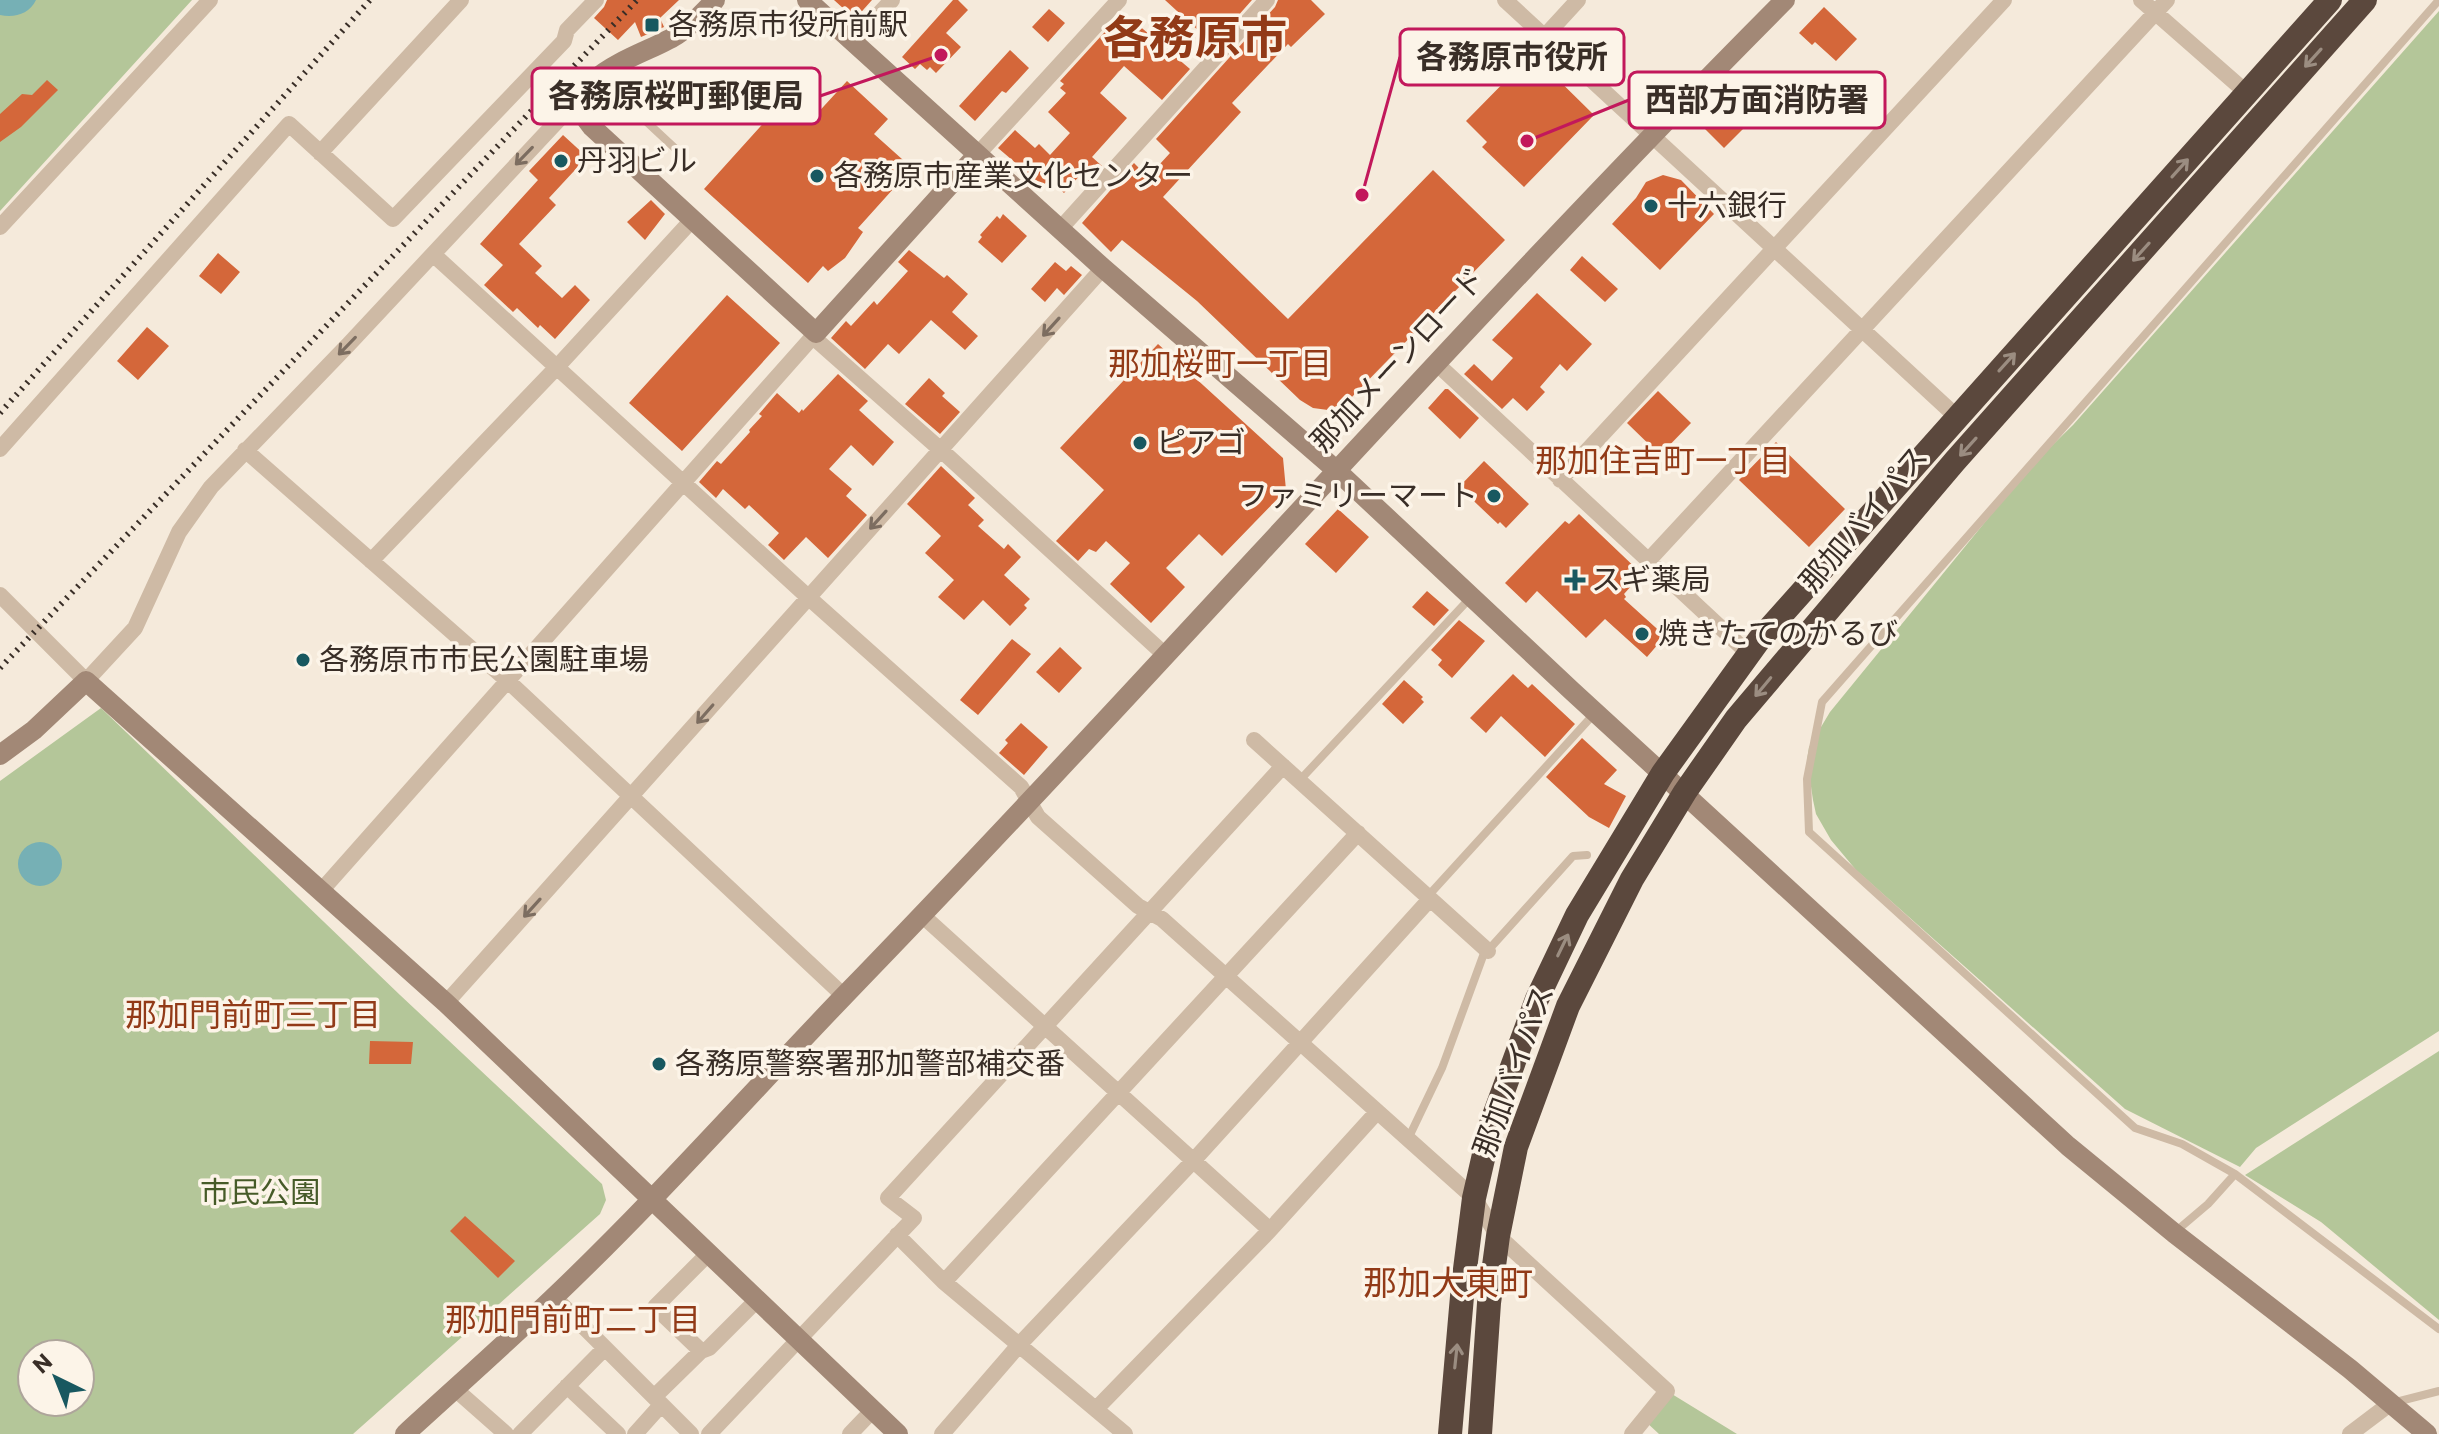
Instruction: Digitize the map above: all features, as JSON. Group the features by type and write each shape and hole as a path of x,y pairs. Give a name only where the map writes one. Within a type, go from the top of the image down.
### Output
{"highway":[{"name":"那加バイパス","path":"1450,1434 1474,1198 1491,1124 1537,999 1577,915 1663,773 1749,654 2330,0"},
{"name":"那加バイパス","path":"1480,1434 1489,1303 1498,1236 1516,1147 1568,1006 1632,879 1685,792 1736,719 1955,461 2365,0"}],"street":[{"path":"0,227 210,0"},
{"path":"320,153 461,0"},
{"path":"0,449 289,124 393,219 564,41 567,30 596,0"},
{"path":"715,0 678,34 625,59 599,76 584,93 583,115 592,127 814,335 1164,654"},
{"path":"807,0 1103,268 1336,470 2068,1146 2427,1434"},
{"path":"853,42 892,0"},
{"path":"321,891 814,335 1119,0"},
{"path":"1060,229 1267,0"},
{"path":"1505,0 1958,418"},
{"path":"1545,36 1578,0"},
{"name":"那加メーンロード","path":"844,996 1030,802 1164,654 1235,582 1652,134 1785,0"},
{"path":"1560,480 2004,0"},
{"path":"2141,0 2161,6 2247,93"},
{"path":"1648,561 2161,6"},
{"path":"0,755 34,730 86,681 135,628 179,532 211,487 434,255 562,116 582,104"},
{"path":"371,561 557,367 692,220"},
{"path":"434,255 1021,787 1038,817 1138,906 1162,919 1474,1198 1498,1236 1667,1391 1632,1434"},
{"path":"446,1003 1103,268"},
{"path":"1436,363 1749,654"},
{"path":"245,450 508,681 844,996 554,1297 405,1434"},
{"path":"0,595 86,681 446,1003 898,1434"},
{"path":"1254,740 1488,951"},
{"path":"709,1434 914,1218 888,1198 1283,766"},
{"path":"944,1282 1358,833"},
{"path":"942,1434 1019,1345 1194,1160 1429,898"},
{"path":"923,916 1270,1230"},
{"path":"1096,1409 1270,1230 1377,1112"},
{"path":"897,1235 944,1282 1125,1434"},
{"path":"701,1351 655,1307 709,1253"},
{"path":"554,1297 691,1434"},
{"path":"635,1434 658,1401 701,1351 709,1348 757,1300"},
{"path":"520,1434 605,1348"},
{"path":"567,1386 618,1434"},
{"path":"455,1389 506,1434"},
{"path":"2350,1434 2391,1403"},
{"path":"850,1434 873,1410"}],"lane":[{"path":"2439,0 1822,702 1807,779 1809,832 2135,1128 2182,1144 2235,1174 2439,1329"},
{"path":"663,92 649,87 641,88 630,102 635,111 679,152"},
{"path":"1299,781 1471,597"},
{"path":"1429,898 1595,712"},
{"path":"1408,1139 1442,1068 1483,956 1573,856 1587,855"},
{"path":"2174,1233 2208,1204 2235,1174"},
{"path":"2391,1403 2439,1391"}],"green space":[{"path":"0,0 192,0 0,211"},
{"path":"2439,11 2439,1031 2256,1148 2240,1167 2125,1109 1856,870 1831,840 1816,814 1807,760 1809,747 1830,712 2030,467 2073,425"},
{"name":"市民公園","path":"101,708 602,1184 606,1200 600,1214 353,1434 0,1434 0,781"},
{"path":"2439,1051 2439,1320 2321,1222 2245,1175"},
{"path":"1667,1391 1737,1434 1659,1434 1645,1421"}],"water":[{"path":"0,0 36,0 25,12 11,16 0,15"},
{"path":"40,842 56,848 62,864 56,880 40,886 24,880 18,864 24,848"}],"building":[{"path":"607,0 679,0 660,18 664,27 641,37 635,22 618,40 594,18"},
{"path":"834,0 872,0 855,19"},
{"path":"953,0 958,0 968,10 946,33 961,47 936,73 920,64 915,69 902,57"},
{"path":"1165,0 1252,0 1213,44"},
{"path":"1278,0 1311,0 1325,14 1291,47 1288,44 1232,103 1241,112 1163,197 1288,319 1433,170 1505,240 1349,400 1328,410 1313,408 1300,400 1197,301 1122,240 1111,252 1082,223 1134,163 1148,177 1170,153 1156,139"},
{"path":"1824,7 1857,39 1836,61 1815,42 1812,45 1799,33"},
{"path":"1049,9 1065,23 1048,42 1032,27"},
{"path":"1123,12 1190,69 1162,100 1124,66 1100,93 1127,118 1092,157 1102,166 1083,188 1083,172 1064,193 1049,179 1043,186 998,148 1015,130 1035,148 1039,144 1050,155 1070,133 1048,112 1066,93 1060,88 1064,84 1060,81"},
{"path":"1010,50 1029,68 1006,93 1002,91 975,121 959,106"},
{"path":"1532,54 1594,115 1524,187 1482,147 1487,142 1466,121"},
{"path":"47,80 58,90 21,127 0,142 0,114 22,94 32,95"},
{"path":"847,81 888,119 874,134 912,168 858,228 863,232 845,258 828,271 823,266 808,283 704,189 788,96 813,118"},
{"path":"1732,92 1756,116 1724,148 1700,124"},
{"path":"563,135 587,157 549,198 556,205 519,244 542,266 535,273 562,298 575,285 590,300 555,339 517,308 513,312 484,285 503,265 480,244 538,180 529,171"},
{"path":"1663,175 1681,180 1714,214 1660,270 1612,224 1646,182"},
{"path":"651,200 665,214 645,240 627,222"},
{"path":"1003,214 1027,236 1002,263 978,242 982,237 980,235 997,216 1000,219"},
{"path":"909,250 944,278 947,275 968,294 952,312 978,336 965,350 931,320 899,354 888,344 865,369 831,338 846,321 851,326 874,301 877,305 908,271 898,262"},
{"path":"218,253 240,272 221,294 199,276"},
{"path":"1582,256 1618,289 1605,302 1570,270"},
{"path":"1055,262 1066,271 1071,266 1082,275 1064,295 1057,288 1045,302 1031,289"},
{"path":"1537,293 1592,344 1567,371 1560,364 1540,387 1545,392 1527,411 1513,398 1502,409 1464,374 1474,364 1492,381 1513,358 1492,340"},
{"path":"727,295 780,343 682,451 629,403"},
{"path":"147,327 169,346 138,380 117,361"},
{"path":"1158,344 1283,458 1286,490 1222,556 1199,534 1166,568 1185,587 1151,623 1110,584 1130,563 1106,541 1096,552 1089,549 1078,561 1056,541 1104,490 1060,448"},
{"path":"838,374 868,401 859,410 894,442 873,466 851,445 829,469 852,489 846,496 867,515 828,558 806,537 784,560 768,545 779,533 749,505 745,509 723,489 716,498 699,482 717,461 721,464 750,432 762,416 759,414 777,393 799,413"},
{"path":"929,378 945,393 942,396 960,412 940,434 905,404"},
{"path":"1445,389 1479,418 1460,439 1428,408"},
{"path":"1658,391 1691,423 1660,455 1627,423"},
{"path":"1776,442 1845,509 1809,547 1739,480"},
{"path":"1484,461 1529,504 1506,528 1459,487"},
{"path":"941,466 975,498 968,505 984,520 978,526 1004,549 1008,544 1021,557 1004,575 1030,599 1024,605 1027,608 1010,626 983,600 964,620 938,597 954,580 925,553 941,536 907,504"},
{"path":"1338,509 1369,537 1336,573 1305,544"},
{"path":"1579,514 1642,574 1624,594 1624,599 1665,636 1647,657 1605,619 1586,638 1537,591 1526,603 1505,583 1565,521 1569,524"},
{"path":"1427,591 1449,610 1434,626 1412,607"},
{"path":"1459,620 1485,641 1452,678 1438,665 1442,660 1431,650"},
{"path":"1012,639 1031,654 978,715 960,700"},
{"path":"1060,647 1082,668 1059,693 1036,672"},
{"path":"1513,674 1528,688 1532,684 1575,724 1545,757 1501,716 1486,733 1470,718"},
{"path":"1404,680 1423,697 1424,702 1403,724 1382,704"},
{"path":"1021,723 1048,747 1024,775 999,753 1008,743 1005,740"},
{"path":"1582,738 1617,770 1604,784 1626,796 1609,828 1589,817 1546,777"},
{"path":"370,1041 413,1042 411,1064 369,1064"},
{"path":"465,1216 515,1261 498,1278 450,1231"}],"railway":[{"path":"0,413 370,0"},
{"path":"0,668 637,0"}],"place":[{"name":"各務原市役所前駅","path":"652,25"},
{"name":"各務原桜町郵便局","path":"941,55"},
{"name":"西部方面消防署","path":"1527,141"},
{"name":"丹羽ビル","path":"561,161"},
{"name":"各務原市産業文化センター","path":"817,176"},
{"name":"各務原市役所","path":"1362,195"},
{"name":"十六銀行","path":"1651,206"},
{"name":"ピアゴ","path":"1140,443"},
{"name":"ファミリーマート","path":"1494,496"},
{"name":"スギ薬局","path":"1575,580"},
{"name":"焼きたてのかるび","path":"1642,634"},
{"name":"各務原市市民公園駐車場","path":"303,660"},
{"name":"各務原警察署那加警部補交番","path":"659,1064"}],"district":[{"name":"各務原市","path":"1195,38"},
{"name":"那加桜町一丁目","path":"1220,364"},
{"name":"那加住吉町一丁目","path":"1663,461"},
{"name":"那加門前町三丁目","path":"253,1015"},
{"name":"那加大東町","path":"1448,1283"},
{"name":"那加門前町二丁目","path":"573,1320"}]}
